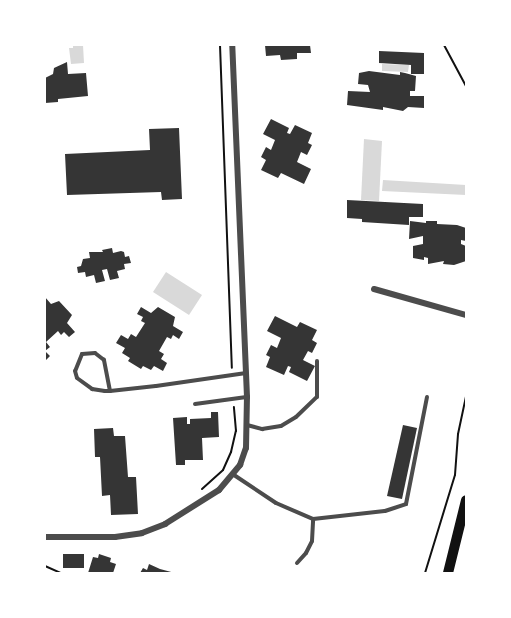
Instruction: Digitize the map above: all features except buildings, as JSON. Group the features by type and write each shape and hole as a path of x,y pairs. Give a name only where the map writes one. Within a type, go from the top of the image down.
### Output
{"main road":[{"path":"447,572 466,500"}],"street":[{"path":"45,537 115,537 142,532 190,511 219,490 234,475 246,448 247,397 232,45"},
{"path":"374,289 466,315"}],"lane":[{"path":"110,391 104,360 95,353 82,354 75,371 77,378 92,389 110,391 246,373"},
{"path":"247,425 262,429 281,426 296,417 317,396 317,361"},
{"path":"195,404 247,397"},
{"path":"234,475 276,503 313,519 385,511 406,504 427,397"},
{"path":"297,563 306,554 312,541 313,519"}],"path":[{"path":"220,45 232,375"},
{"path":"446,46 466,86"},
{"path":"425,573 455,475 458,434 466,396"},
{"path":"195,494 223,470 231,452 236,431 234,399"},
{"path":"45,566 62,573"}],"shaded area":[{"path":"73,45 83,45 84,63 71,64 69,48 73,48"},
{"path":"382,64 409,65 408,72 382,71"},
{"path":"364,139 382,141 379,201 361,200"},
{"path":"383,180 466,185 466,195 382,191"},
{"path":"166,272 202,295 189,315 153,292"}]}
